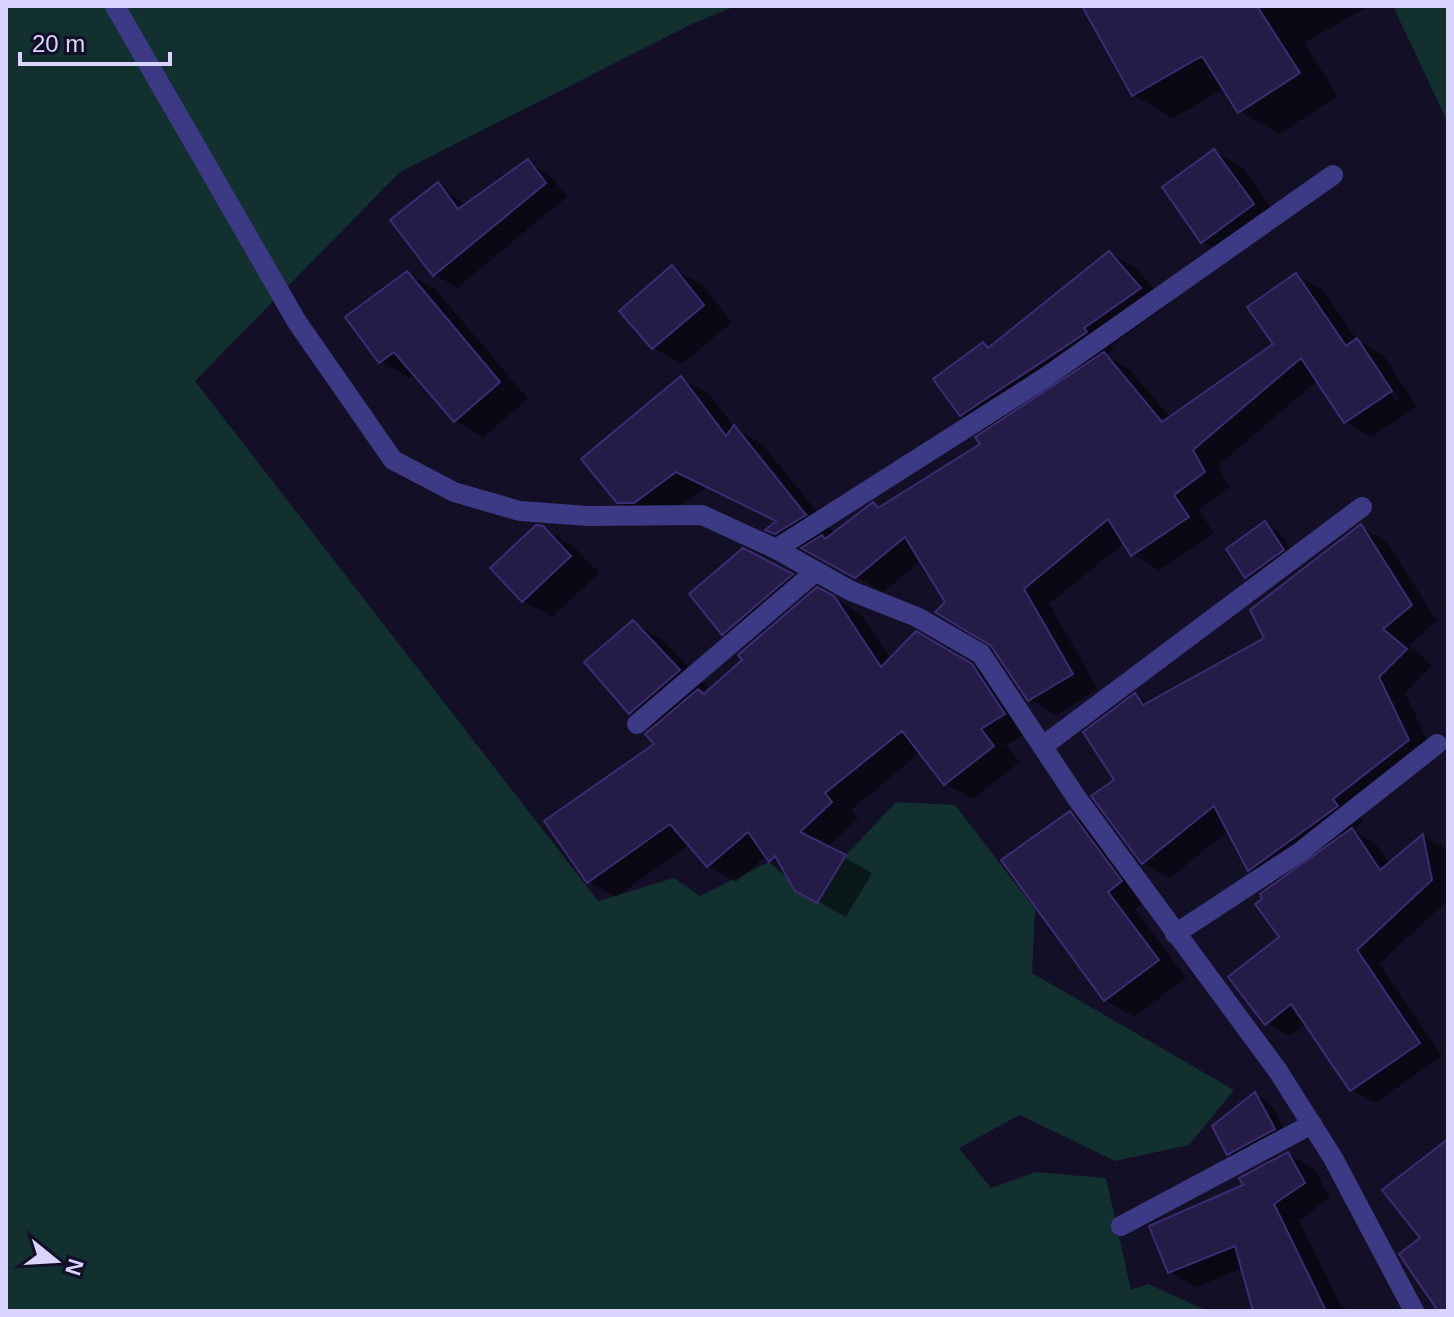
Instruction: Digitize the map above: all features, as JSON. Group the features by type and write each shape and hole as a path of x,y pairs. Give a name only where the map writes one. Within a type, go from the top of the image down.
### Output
{"street":[{"path":"115,6 297,322 393,460 454,492 520,511 588,516 702,515 776,549 851,591 917,617 981,654 1175,934 1278,1071 1312,1124 1414,1311"},
{"path":"776,549 1046,377 1333,175"},
{"path":"1043,746 1362,507"},
{"path":"637,724 815,572"},
{"path":"1175,934 1300,852 1437,744"},
{"path":"1121,1226 1312,1124"}],"green space":[{"path":"6,6 736,6 692,24 400,172 195,381 598,901 674,878 700,896 769,862 817,903 846,855 896,802 955,805 1035,909 1032,973 1234,1090 1189,1145 1115,1161 1020,1115 959,1148 991,1188 1036,1172 1106,1178 1131,1290 1148,1284 1208,1311 6,1311"},
{"path":"1393,6 1448,6 1448,123"}],"building":[{"path":"1082,6 1257,6 1300,73 1238,113 1202,56 1132,96"},
{"path":"1214,149 1254,204 1201,243 1162,187"},
{"path":"528,159 546,183 433,276 390,220 438,182 458,209"},
{"path":"1109,251 1141,288 1084,328 1087,332 960,416 933,379 983,342 988,348"},
{"path":"672,265 704,305 652,349 619,311"},
{"path":"407,271 500,382 454,422 394,352 379,363 345,317"},
{"path":"1296,273 1346,346 1357,338 1392,391 1344,423 1301,358 1193,450 1205,472 1174,495 1189,517 1131,556 1108,519 1024,589 1073,674 1028,701 991,646 935,612 945,602 905,537 855,578 801,548 822,535 825,539 873,502 878,508 980,444 975,437 1104,352 1162,422 1273,344 1247,307"},
{"path":"681,376 726,436 734,425 806,515 775,534 765,530 776,521 676,472 634,503 617,503 581,459"},
{"path":"1265,521 1284,550 1245,578 1226,549"},
{"path":"1361,524 1412,605 1383,629 1407,649 1379,677 1409,740 1333,799 1338,806 1248,871 1214,806 1142,864 1091,796 1114,780 1083,732 1135,693 1143,705 1264,638 1250,610"},
{"path":"536,525 543,526 571,556 522,602 490,568"},
{"path":"743,548 793,574 722,635 689,594"},
{"path":"817,587 834,596 881,667 916,631 972,664 1005,714 981,729 994,746 944,785 902,731 825,793 832,802 800,832 846,855 817,903 795,891 775,856 769,862 748,832 707,867 670,824 587,883 544,821 654,744 645,734 698,689 704,694 742,660 738,655"},
{"path":"633,620 680,670 629,714 584,662"},
{"path":"1070,811 1122,881 1108,892 1159,960 1104,1001 1001,860"},
{"path":"1352,828 1380,870 1423,834 1432,880 1357,950 1420,1043 1350,1091 1291,1004 1265,1025 1228,977 1279,937 1255,904 1262,899 1260,894"},
{"path":"1255,1092 1275,1129 1227,1155 1212,1126"},
{"path":"1448,1139 1448,1311 1438,1311 1399,1254 1420,1238 1382,1190"},
{"path":"1288,1152 1305,1183 1274,1204 1326,1311 1253,1311 1235,1246 1168,1273 1149,1226 1243,1185 1239,1178"}]}
